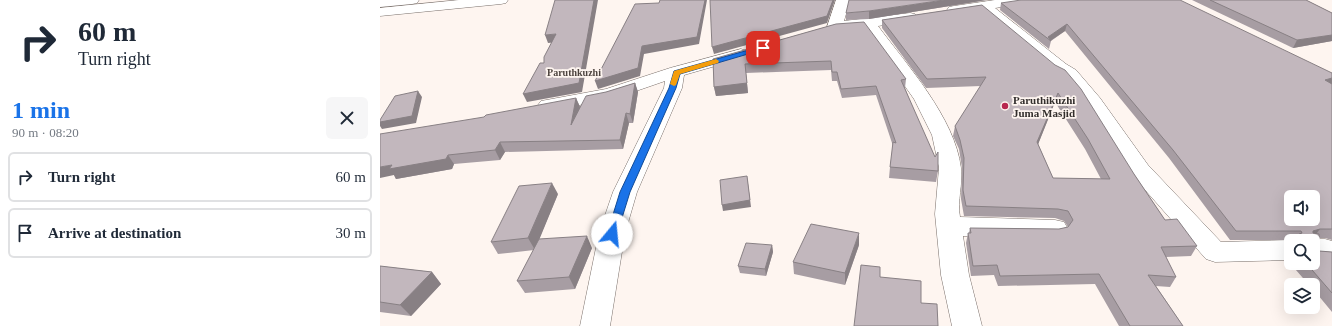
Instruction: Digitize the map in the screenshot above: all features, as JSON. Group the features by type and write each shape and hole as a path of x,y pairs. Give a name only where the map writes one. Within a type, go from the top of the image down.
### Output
{"main road":[{"path":"380,3 412,0"},
{"path":"380,12 501,0"},
{"path":"843,0 827,30 1024,0"},
{"path":"984,6 1060,68 1070,74 1092,102 1140,170 1215,252 1284,250"},
{"path":"869,24 923,99 942,135 950,168 947,214 955,276 967,326"},
{"path":"532,108 609,94 676,72 759,49"},
{"path":"595,326 612,234 625,192 673,88 676,72"},
{"path":"949,226 1055,229"},
{"path":"1320,249 1332,251"}],"building":[{"path":"555,0 594,0 579,83 523,94 540,63 544,63 544,57 556,34 545,35"},
{"path":"660,0 705,0 697,37 642,46 638,68 595,81 635,4 659,3"},
{"path":"710,0 833,0 827,16 712,47"},
{"path":"849,0 944,0 846,13"},
{"path":"1021,0 1180,0 1332,73 1332,78 1325,80 1332,84 1332,229 1320,229 1313,231 1313,233 1319,234 1299,234 1302,233 1301,231 1236,231 1173,150 1067,24 1048,37 1051,41 1001,3"},
{"path":"1210,0 1306,0 1332,13 1332,35 1297,40"},
{"path":"982,5 1055,65 1065,70 1081,89 1134,174 1165,220 1177,219 1197,246 1161,247 1176,277 1148,275 1183,326 1130,326 1099,274 1000,276 997,265 973,266 968,233 971,233 970,228 1059,229 1068,227 1073,220 1068,211 1058,209 966,206 963,190 964,158 955,126 986,77 927,79 882,20","holes":["1058,93 1088,139 1110,179 1053,178 1037,142"]},
{"path":"864,22 906,79 901,80 935,157 938,152 938,171 890,167 893,142 896,143 876,86 841,89 837,72 832,72 831,61 745,64 747,83 714,87 713,59 836,24"},
{"path":"635,83 630,114 626,113 620,140 500,142 495,150 448,155 446,159 389,169 392,165 380,167 380,134 484,117 486,115 576,98 571,125 586,96 606,92"},
{"path":"418,91 412,116 380,122 395,96"},
{"path":"747,176 750,200 722,205 720,180"},
{"path":"552,183 528,238 491,242 519,186"},
{"path":"811,224 859,233 845,273 793,262"},
{"path":"587,236 569,277 517,281 539,239"},
{"path":"746,243 772,245 765,269 738,266"},
{"path":"1320,251 1332,252 1332,293 1312,270 1320,270"},
{"path":"861,265 880,267 880,277 921,281 921,303 937,304 938,326 854,326"},
{"path":"380,266 432,272 400,305 380,302"}],"slow traffic":[{"path":"674,84 676,72 716,61"}],"place":[{"name":"Paruthikuzhi Juma Masjid","path":"1005,106"}],"district":[{"name":"Paruthkuzhi","path":"574,72"}],"route":[{"path":"612,234 625,192 673,88 676,72 763,48"}]}
